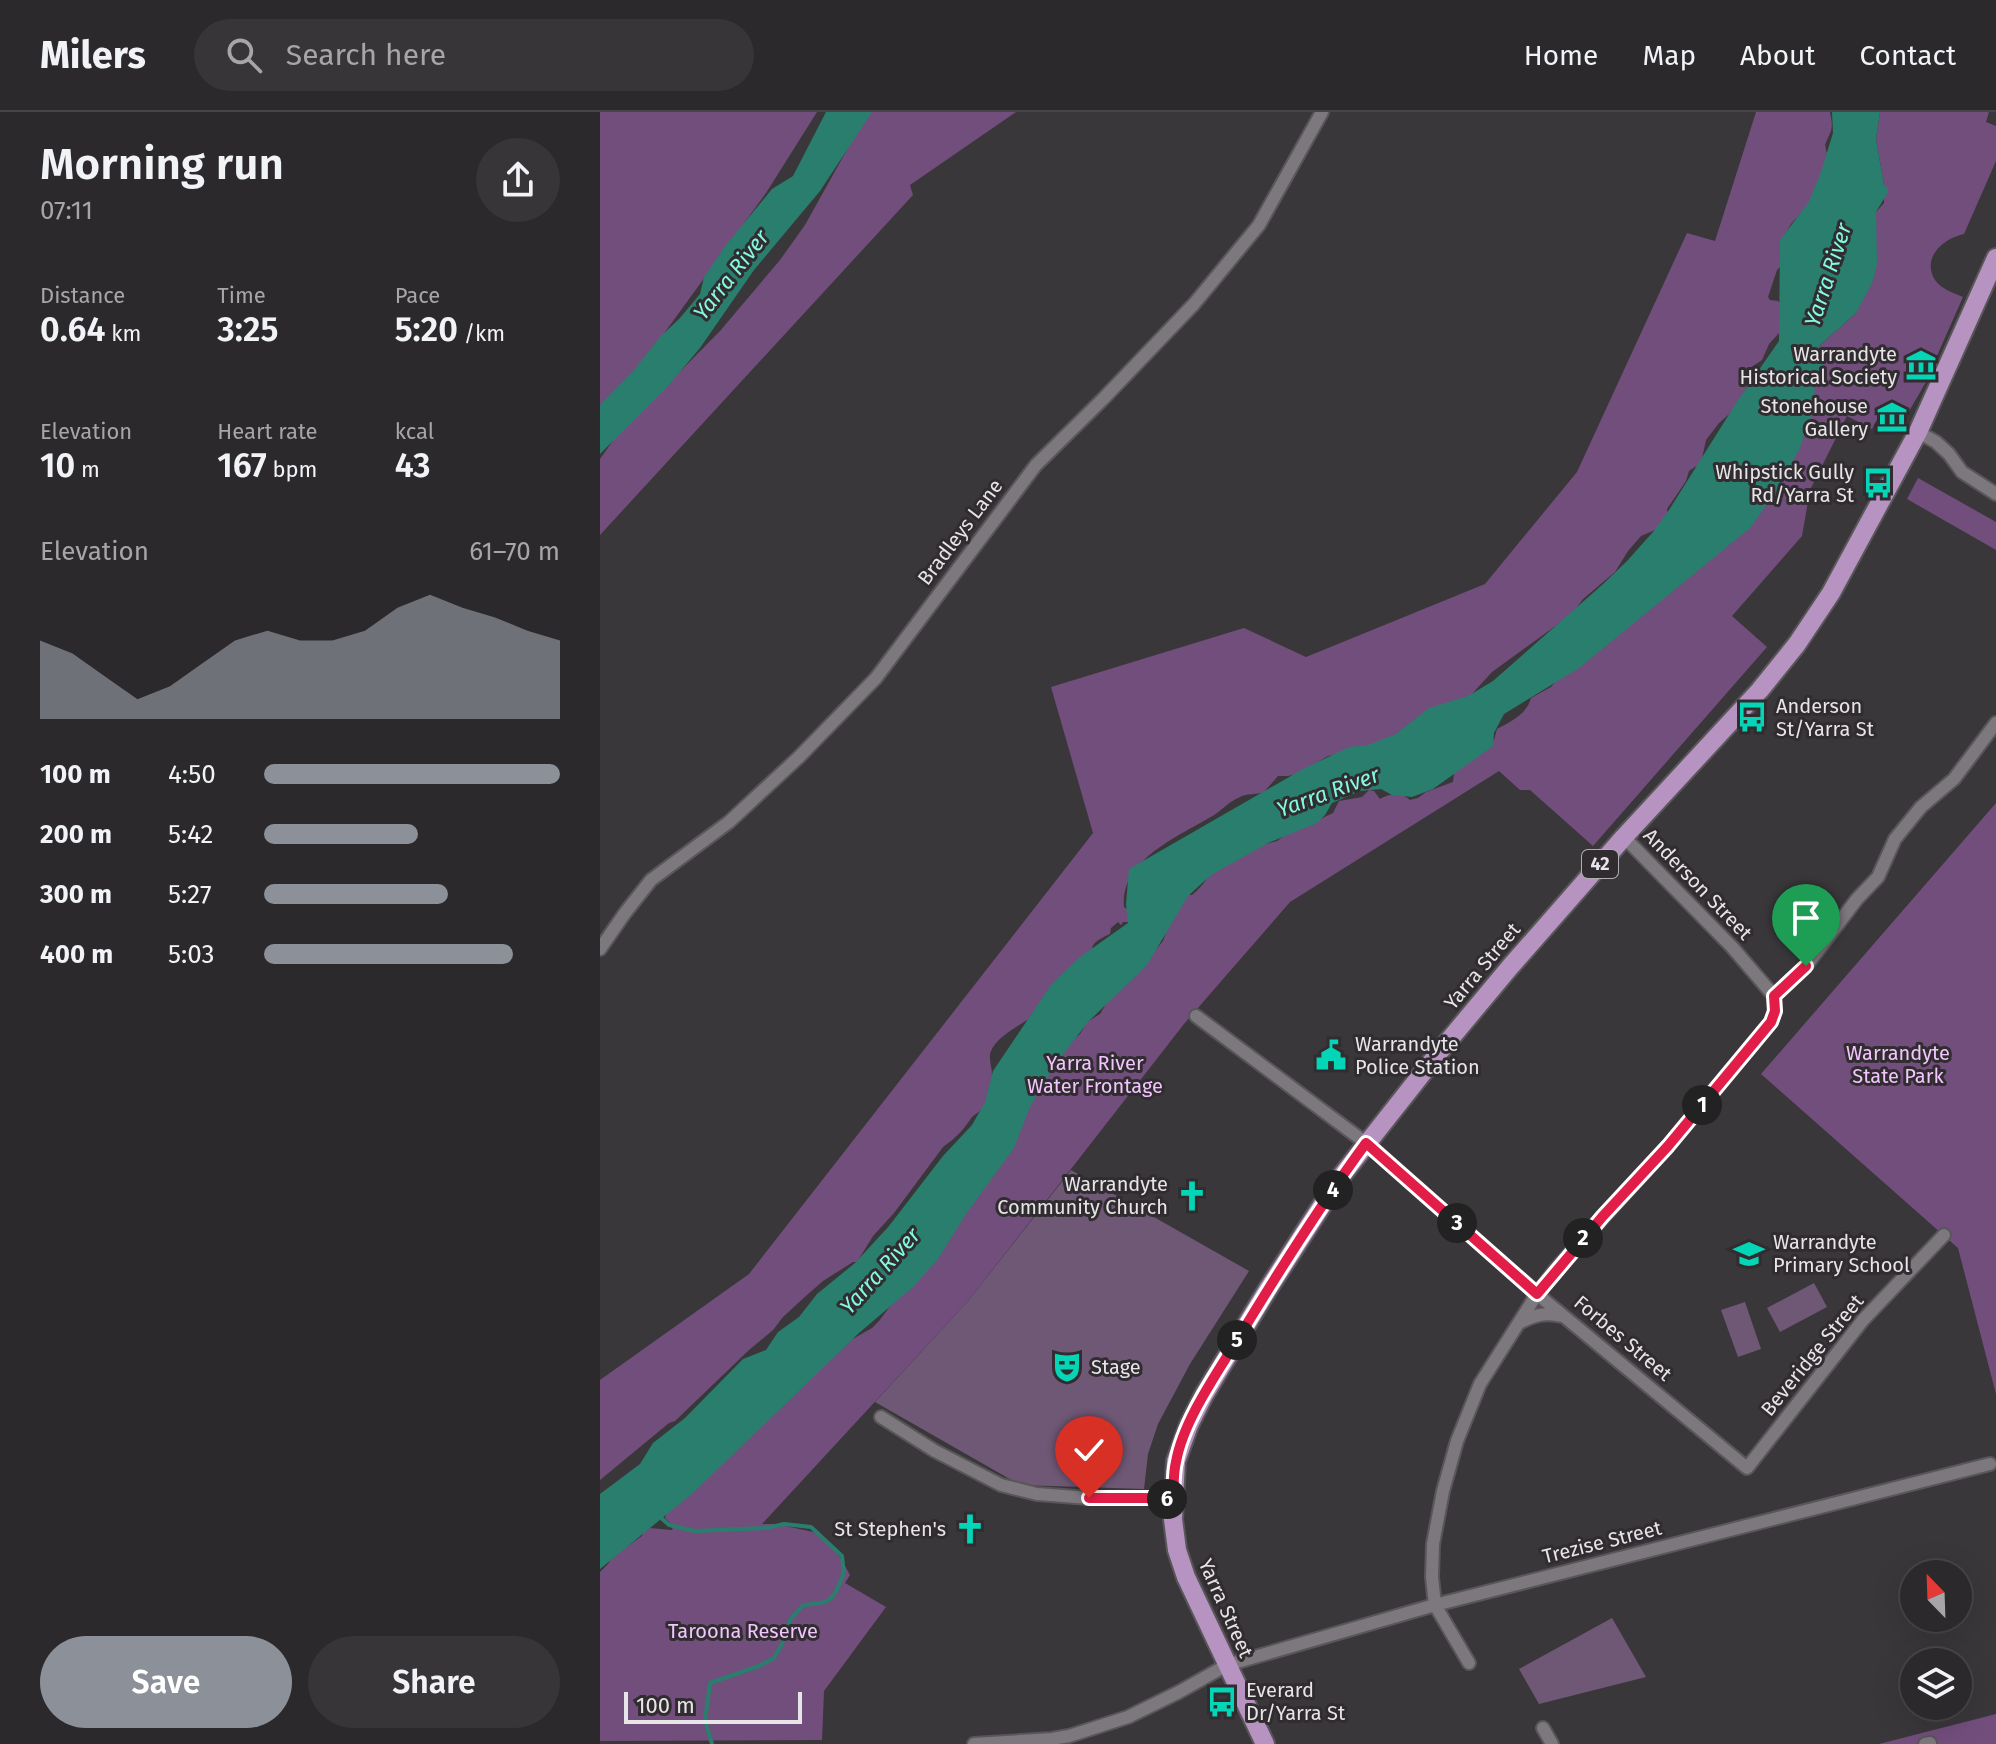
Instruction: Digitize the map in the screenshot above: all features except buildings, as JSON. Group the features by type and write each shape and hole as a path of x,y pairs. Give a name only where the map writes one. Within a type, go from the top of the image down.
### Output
{"main road":[{"name":"Yarra Street","path":"1265,1744 1186,1577 1177,1550 1173,1519 1176,1461 1189,1425 1282,1267 1366,1143 1510,967 1624,837 1760,690 1797,644 1831,593 1918,432 1996,258"}],"street":[{"name":"Bradleys Lane","path":"600,949 651,880 729,822 799,757 876,678 1036,465 1194,304 1259,225 1322,112"},
{"path":"1918,432 1936,442 1962,472 1996,494"},
{"path":"1469,1663 1435,1605 1433,1544 1457,1441 1480,1384 1537,1294 1668,1146 1771,1022 1775,1011 1774,996 1806,966 1857,899 1878,877 1895,839 1921,807 1954,779 1996,723"},
{"name":"Anderson Street","path":"1624,837 1711,924 1774,996"},
{"name":"Forbes Street","path":"1196,1016 1366,1143 1537,1294 1747,1468"},
{"name":"Beveridge Street","path":"1747,1468 1863,1320 1944,1235"},
{"path":"1518,1324 1542,1313 1565,1317"},
{"path":"881,1417 935,1451 1001,1485 1037,1494 1076,1497 1173,1498"},
{"name":"Trezise Street","path":"974,1744 1050,1742 1128,1717 1227,1665 1435,1605 1990,1464"},
{"path":"1543,1728 1552,1744"}],"shaded area":[{"path":"1071,1170 1249,1271 1190,1364 1158,1424 1148,1454 1144,1489 1020,1485 875,1402 968,1301"},
{"path":"1814,1283 1827,1307 1780,1332 1767,1308"},
{"path":"1745,1302 1761,1349 1738,1357 1721,1310"},
{"path":"1612,1618 1646,1677 1539,1704 1519,1669"}],"green space":[{"path":"600,112 817,112 766,193 652,350 600,412"},
{"path":"868,112 1016,112 910,185 913,195 600,535 600,459 617,435 720,331 780,260 805,225"},
{"path":"1756,112 1830,112 1832,127 1825,145 1827,185 1791,224 1783,238 1783,264 1777,270 1768,297 1782,305 1781,331 1769,344 1762,360 1750,368 1747,386 1736,408 1706,440 1701,463 1689,471 1686,481 1667,509 1669,519 1662,527 1641,536 1615,572 1583,599 1572,614 1492,672 1471,695 1386,743 1328,756 1297,774 1278,776 1264,792 1236,799 1142,862 1125,890 1124,907 1130,911 1130,922 1121,925 1118,922 1111,928 1110,934 1093,945 1090,960 1076,977 1042,1009 995,1045 990,1054 991,1083 983,1107 943,1147 873,1236 857,1262 823,1281 675,1421 600,1480 600,1380 749,1274 1093,833 1051,687 1244,628 1306,657 1485,584 1577,472 1687,233 1715,241"},
{"path":"1880,112 1989,112 1986,122 1996,126 1996,161 1964,234 1942,244 1933,256 1931,272 1935,280 1963,297 1936,358 1918,350 1906,372 1926,382 1908,413 1886,402 1872,429 1847,416 1810,490 1802,536 1732,616 1767,647 1593,846 1530,790 1520,790 1499,771 1290,902 1184,1024 968,1301 762,1524 818,1533 840,1557 850,1575 845,1583 886,1607 824,1691 822,1740 600,1741 600,1572 612,1557 642,1536 643,1531 649,1528 672,1530 666,1514 844,1344 879,1321 993,1169 1011,1152 1012,1141 1048,1070 1057,1064 1068,1044 1080,1034 1087,1022 1100,1014 1112,994 1128,982 1163,941 1172,914 1184,894 1192,895 1204,883 1213,858 1277,841 1333,813 1339,801 1362,797 1369,790 1380,799 1396,794 1410,800 1453,782 1454,773 1494,740 1497,729 1522,713 1531,698 1551,687 1816,373 1819,374 1823,363 1819,346 1856,313 1876,212 1884,203 1876,139"},
{"path":"1918,478 1996,522 1996,550 1907,499"},
{"name":"Warrandyte State Park","path":"1996,803 1996,1394 1958,1248 1761,1074"},
{"path":"1996,1714 1996,1744 1879,1744"}],"water":[{"name":"Yarra River","path":"826,112 872,112 820,191 754,270 700,348 667,387 600,454 600,405 700,294 704,277 772,189 793,176"},
{"name":"Yarra River","path":"1832,112 1880,112 1876,139 1888,192 1876,212 1877,263 1873,281 1856,313 1819,346 1823,366 1814,377 1815,406 1799,450 1777,490 1750,528 1579,668 1504,714 1494,733 1493,746 1433,789 1412,797 1392,795 1381,789 1360,791 1332,803 1317,823 1268,843 1211,875 1188,896 1147,965 1088,1022 1054,1066 1030,1107 1014,1148 938,1259 913,1287 859,1333 694,1492 600,1569 600,1494 640,1464 653,1443 685,1418 743,1359 766,1350 778,1332 799,1317 817,1294 855,1263 889,1226 943,1156 972,1125 985,1102 993,1071 1051,985 1080,957 1128,923 1129,869 1303,769 1349,747 1368,745 1396,734 1429,708 1468,696 1493,681 1602,585 1653,532 1779,341 1780,240 1808,203 1820,175 1833,133"}],"waterway":[{"path":"659,1516 669,1525 695,1531 766,1528 784,1524 811,1527 842,1556 843,1573 834,1594 824,1602 803,1605 790,1620 774,1658 710,1683 705,1720 712,1744"}],"place":[{"name":"Warrandyte Historical Society","path":"1921,365"},
{"name":"Stonehouse Gallery","path":"1892,417"},
{"name":"Whipstick Gully Rd/Yarra St","path":"1878,483"},
{"name":"Anderson St/Yarra St","path":"1752,717"},
{"name":"Warrandyte Police Station","path":"1331,1055"},
{"name":"Warrandyte Community Church","path":"1192,1196"},
{"name":"Warrandyte Primary School","path":"1749,1254"},
{"name":"Stage","path":"1067,1367"},
{"name":"St Stephen's","path":"970,1529"},
{"name":"Everard Dr/Yarra St","path":"1222,1702"}],"route":[{"path":"1089,1498 1173,1498 1176,1461 1204,1395 1268,1289 1366,1143 1537,1294 1555,1270 1668,1146 1771,1022 1775,1011 1774,996 1806,966"}],"park label":[{"name":"Yarra River Water Frontage","path":"1095,1074"},
{"name":"Taroona Reserve","path":"743,1631"}]}
